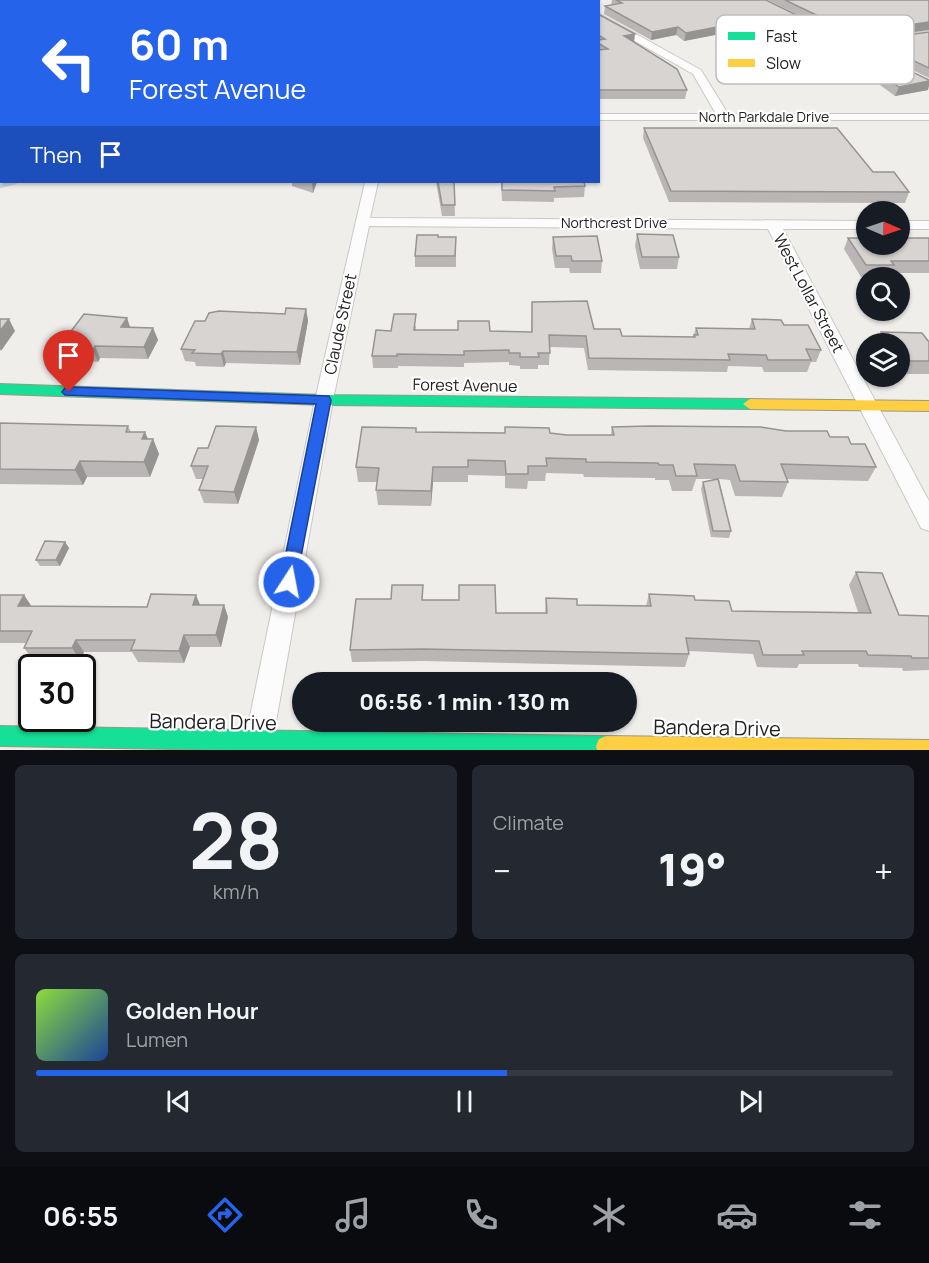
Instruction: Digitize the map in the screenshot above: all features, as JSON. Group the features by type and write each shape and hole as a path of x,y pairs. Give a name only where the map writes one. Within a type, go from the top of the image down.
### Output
{"street":[{"path":"600,17 697,72 724,117"},
{"path":"914,36 929,34"},
{"name":"North Parkdale Drive","path":"600,117 929,117"},
{"name":"Claude Street","path":"257,746 324,400 371,183"},
{"name":"Northcrest Drive","path":"362,222 856,225"},
{"name":"West Lollar Street","path":"773,224 929,522"},
{"path":"910,225 929,225"},
{"name":"Forest Avenue","path":"0,389 324,400 929,406"},
{"name":"Bandera Drive","path":"0,736 257,746 929,750"}],"building":[{"path":"616,0 766,0 797,15 716,15 716,27 686,33 678,27 652,32 605,6 622,3"},
{"path":"785,0 929,0 929,22 914,24 914,15 816,15"},
{"path":"600,15 635,34 624,36 677,69 687,90 600,90 600,50 608,49 600,44 600,40 605,39 600,36"},
{"path":"929,32 929,68 914,61 914,34"},
{"path":"914,73 929,80 914,84"},
{"path":"895,84 914,84 899,87"},
{"path":"644,128 837,128 873,172 894,172 909,192 671,191"},
{"path":"438,183 454,183 455,205 442,205"},
{"path":"502,183 584,183 585,186 554,187 555,191 502,190"},
{"path":"637,234 673,235 679,257 642,257"},
{"path":"417,235 456,237 455,256 415,256"},
{"path":"597,236 602,261 572,261 571,256 556,256 553,237"},
{"path":"848,238 856,238 856,250"},
{"path":"910,238 929,238 929,261 891,261 894,265 866,265 859,255 910,255"},
{"path":"587,301 594,329 620,329 622,336 695,337 694,335 698,335 696,328 755,329 752,319 781,320 784,325 808,325 821,350 806,349 811,360 768,360 766,355 728,354 730,360 589,358 586,336 549,335 550,353 538,353 539,357 520,357 520,353 509,353 509,350 464,351 464,355 372,356 376,330 391,331 394,314 416,314 414,330 458,330 458,321 489,321 490,331 532,332 532,302"},
{"path":"286,308 306,309 297,352 223,351 221,354 192,353 195,350 181,349 195,321 205,321 209,313 219,311 285,314"},
{"path":"84,314 127,318 121,327 153,328 144,347 95,346 93,350 59,347"},
{"path":"0,319 9,319 0,331"},
{"path":"881,332 922,333 929,342 929,361 910,361 910,333"},
{"path":"0,423 128,426 126,432 145,432 142,439 153,439 144,462 80,461 75,470 0,469"},
{"path":"216,426 256,427 234,492 199,490 208,466 191,466 198,448 208,448"},
{"path":"362,427 416,428 416,432 505,433 505,427 549,428 550,433 567,435 614,435 612,427 761,427 786,431 827,431 830,437 848,437 851,444 865,444 876,467 781,464 788,482 740,481 735,465 694,464 697,476 676,476 673,465 546,458 547,466 528,466 528,474 506,474 505,461 468,460 468,467 433,467 431,491 376,490 379,468 356,467"},
{"path":"718,479 731,531 713,531 703,482"},
{"path":"45,541 65,542 56,560 36,560"},
{"path":"856,572 882,573 899,615 929,616 929,658 868,655 866,651 802,651 804,655 763,655 759,641 686,638 689,654 423,649 350,650 356,599 391,599 392,585 423,585 422,600 459,600 459,585 495,585 496,613 547,613 546,598 577,599 577,605 651,606 649,594 694,596 695,600 729,601 732,611 871,613"},
{"path":"151,594 196,595 193,605 224,605 216,635 184,635 179,651 131,650 135,640 76,640 72,648 24,648 32,631 0,631 0,595 24,595 18,606 147,607"}],"waterway":[{"path":"0,186 11,183"}],"traffic: fast":[{"path":"0,389 324,400 750,404"},
{"path":"0,736 606,746"}],"traffic: slow":[{"path":"750,404 929,406"},
{"path":"606,746 929,750"}],"route":[{"path":"69,392 324,400 289,582"}]}
